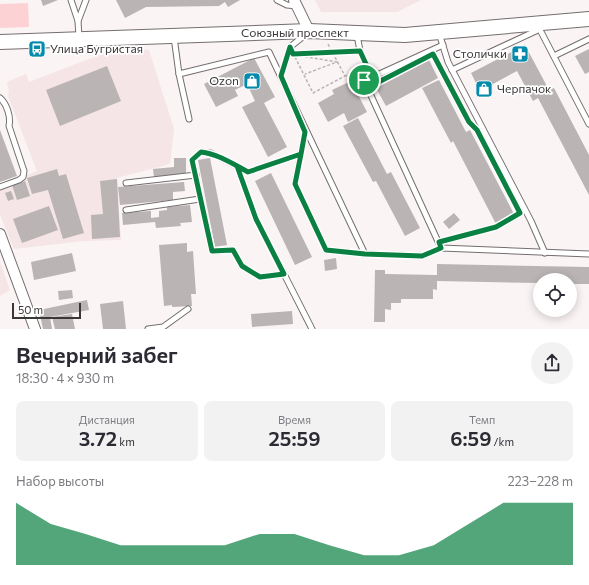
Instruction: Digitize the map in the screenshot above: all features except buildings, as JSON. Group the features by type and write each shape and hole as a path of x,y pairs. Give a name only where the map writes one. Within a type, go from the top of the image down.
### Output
{"street":[{"path":"295,3 315,32"},
{"name":"Союзный проспект","path":"0,42 315,32 405,34 441,38 589,19"},
{"path":"0,234 35,329"}],"lane":[{"path":"71,0 78,21 79,39"},
{"path":"78,21 86,0"},
{"path":"277,0 287,5 295,3"},
{"path":"452,70 538,26 589,124"},
{"path":"281,76 290,47 315,32"},
{"path":"356,33 360,51 366,64 362,76 441,248"},
{"path":"173,36 179,74 189,119"},
{"path":"364,80 441,38 452,70 531,221 545,253"},
{"path":"554,56 589,39"},
{"path":"179,74 269,52 305,132 365,254"},
{"path":"0,98 4,102 11,120 9,126 24,171 23,177 19,180 0,187"},
{"path":"305,132 295,184 326,250 365,254 422,256 441,248 589,254"},
{"path":"301,154 248,172 211,153 201,152 192,160 212,251 233,250 242,266 260,277 284,274 312,329"},
{"path":"126,183 196,176"},
{"path":"126,210 200,199"},
{"path":"148,329 163,327 188,309"}],"path":[{"path":"315,32 333,53 345,76"},
{"path":"293,54 360,51"},
{"path":"293,54 337,62"},
{"path":"293,54 313,92 366,64"},
{"path":"433,54 469,122 477,130"},
{"path":"304,75 337,62"},
{"path":"237,166 256,219 284,274"},
{"path":"439,242 496,227 520,213"}],"shaded area":[{"path":"315,0 421,0 397,12 321,12"},
{"path":"28,3 29,27 0,28 0,4"},
{"path":"115,49 149,50 174,129 170,164 117,178 121,240 84,241 14,249 0,215 0,186 37,171 8,96 9,91 7,82 26,74 29,82"},
{"path":"0,262 10,290 0,296"}],"place":[{"name":"Улица Бугристая","path":"37,49"},
{"name":"Столички","path":"520,54"},
{"name":"Ozon","path":"252,81"},
{"name":"Черпачок","path":"484,89"}],"route":[{"path":"364,80 362,76 366,64 360,51 293,54 290,47 281,76 305,132 301,154 248,172 237,166 211,153 201,152 192,160 212,251 233,250 242,266 260,277 284,274 256,219 237,166 248,172 301,154 295,184 326,250 344,253 422,256 441,248 439,242 496,227 520,213 477,130 469,122 433,54 367,88 364,80"}]}
